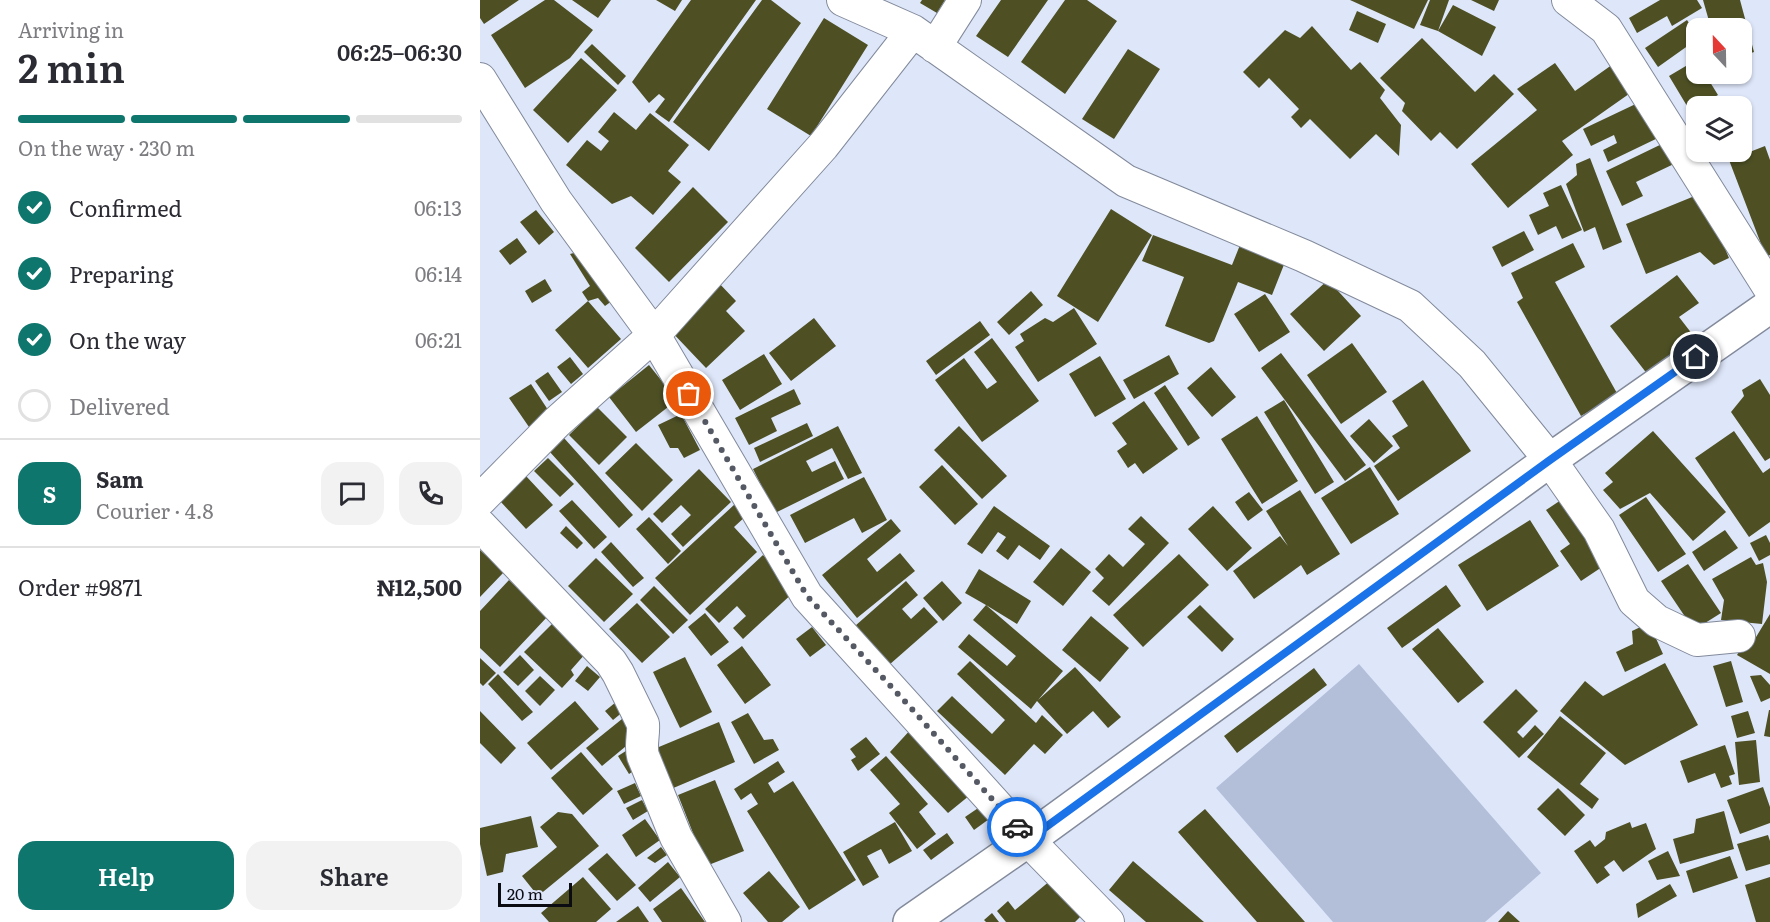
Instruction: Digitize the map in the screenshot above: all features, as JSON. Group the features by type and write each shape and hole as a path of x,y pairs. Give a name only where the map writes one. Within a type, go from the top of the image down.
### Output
{"main road":[{"path":"910,922 1028,840 1550,460 1770,306"}],"street":[{"path":"843,0 924,39 1126,181 1304,256 1410,306 1472,364 1550,460 1599,530 1634,601 1657,621 1697,640 1739,636"},
{"path":"480,500 557,422 654,335 823,146 924,39 965,0"},
{"path":"1568,0 1606,29 1770,289"},
{"path":"480,78 556,201 654,335 807,596 911,708 1028,840 1108,922"},
{"path":"480,525 611,662 618,673 643,724 642,756 667,818 683,851 725,922"}],"shaded area":[{"path":"1359,664 1541,873 1485,922 1333,922 1216,788"}],"building":[{"path":"480,0 519,0 484,24 480,18"},
{"path":"545,0 554,0 593,30 570,58 525,88 491,35"},
{"path":"572,0 611,0 598,18"},
{"path":"656,0 682,0 675,11"},
{"path":"691,0 756,0 669,122 655,112 665,99 659,94 649,103 632,82"},
{"path":"762,0 771,0 801,23 709,151 673,122"},
{"path":"922,0 945,0 937,13 920,3"},
{"path":"1001,0 1048,0 1008,57 976,36"},
{"path":"1065,0 1087,0 1117,21 1065,94 1021,62"},
{"path":"1350,0 1428,0 1414,29"},
{"path":"1430,0 1449,0 1438,31 1420,25"},
{"path":"1471,0 1499,0 1494,11"},
{"path":"1660,0 1697,0 1702,8 1672,26 1667,16 1637,33 1629,18"},
{"path":"1703,0 1740,0 1745,18 1708,18"},
{"path":"1453,5 1496,27 1482,56 1438,31"},
{"path":"1357,11 1386,24 1378,43 1349,30"},
{"path":"824,18 868,45 811,136 767,109"},
{"path":"1686,21 1686,47 1658,67 1645,48"},
{"path":"1312,26 1351,70 1360,62 1385,90 1380,98 1401,125 1399,156 1376,134 1350,159 1310,119 1301,128 1291,117 1299,109 1269,78 1259,88 1243,72 1285,30 1300,38"},
{"path":"1422,38 1475,92 1494,74 1514,94 1457,149 1440,132 1431,141 1402,111 1405,103 1380,78"},
{"path":"592,44 626,76 618,85 584,52"},
{"path":"1128,49 1160,69 1114,139 1082,119"},
{"path":"581,58 617,90 568,143 533,110"},
{"path":"1616,62 1636,89 1562,141 1573,155 1508,208 1471,164 1537,110 1517,89 1555,63 1575,91"},
{"path":"1686,66 1686,84 1711,84 1718,95 1686,96 1686,104 1669,76"},
{"path":"1642,101 1660,137 1608,162 1603,150 1617,143 1614,135 1591,146 1583,129"},
{"path":"614,112 636,130 650,113 689,145 668,171 681,182 653,215 631,196 612,204 566,165 587,140 601,151 609,141 598,132"},
{"path":"1666,142 1676,163 1636,182 1643,196 1622,206 1606,171"},
{"path":"1765,146 1770,160 1770,255 1766,257 1730,162 1752,162 1752,151"},
{"path":"1590,158 1622,242 1603,250 1595,227 1584,232 1566,184 1577,175 1576,164"},
{"path":"1561,185 1582,230 1562,239 1556,226 1538,235 1529,215 1549,206 1543,193"},
{"path":"693,187 728,222 669,282 635,248"},
{"path":"1702,193 1729,258 1714,265 1700,252 1646,274 1626,224"},
{"path":"1111,209 1152,235 1098,322 1057,296"},
{"path":"536,210 554,232 539,245 520,222"},
{"path":"1524,231 1534,250 1502,267 1492,247"},
{"path":"1153,235 1232,265 1242,240 1287,257 1272,295 1238,282 1214,341 1209,343 1165,326 1184,277 1142,261"},
{"path":"517,238 527,252 510,265 499,251"},
{"path":"1573,243 1585,267 1555,282 1618,395 1581,416 1517,302 1523,298 1511,273"},
{"path":"581,251 616,298 605,306 598,298 588,301 582,292 590,286 570,254"},
{"path":"1677,275 1699,303 1679,317 1696,339 1648,375 1610,326"},
{"path":"545,279 552,291 532,303 525,291"},
{"path":"1328,280 1361,316 1324,351 1290,314"},
{"path":"717,281 736,301 726,311 745,331 706,368 668,328"},
{"path":"1031,291 1043,305 1009,335 997,322"},
{"path":"1265,294 1290,332 1259,352 1234,314"},
{"path":"588,301 621,339 588,368 555,330"},
{"path":"1074,308 1097,344 1038,382 1015,347 1024,341 1020,334 1045,318 1053,322"},
{"path":"814,318 836,346 791,381 769,353"},
{"path":"980,321 990,335 936,375 926,361"},
{"path":"992,338 1039,401 982,442 935,380 964,358 987,389 997,382 974,352"},
{"path":"1352,343 1387,392 1341,424 1307,375"},
{"path":"1281,353 1366,465 1345,481 1261,368"},
{"path":"764,354 782,384 740,410 722,380"},
{"path":"1169,355 1179,374 1134,399 1123,380"},
{"path":"1100,356 1126,399 1095,417 1069,374"},
{"path":"570,357 583,374 571,384 557,367"},
{"path":"649,365 677,400 636,432 609,397"},
{"path":"1211,367 1236,397 1212,417 1187,388"},
{"path":"548,372 562,392 549,401 535,381"},
{"path":"1760,379 1770,395 1770,458 1765,461 1731,412 1744,396 1742,390"},
{"path":"1423,380 1471,451 1398,501 1374,466 1400,448 1392,436 1408,426 1392,401"},
{"path":"531,384 550,413 529,427 509,398"},
{"path":"1165,385 1200,438 1188,446 1154,393"},
{"path":"794,389 801,404 771,418 777,431 749,445 735,418"},
{"path":"1284,400 1334,482 1315,494 1264,412"},
{"path":"1144,401 1178,449 1143,474 1135,463 1128,468 1117,451 1127,444 1112,423"},
{"path":"597,407 627,437 599,465 569,435"},
{"path":"681,414 700,450 684,458 678,448 670,448 658,425"},
{"path":"1257,416 1298,481 1262,504 1221,439"},
{"path":"1369,419 1393,446 1374,463 1350,436"},
{"path":"807,423 813,436 760,462 754,448"},
{"path":"838,426 862,473 848,479 832,448 806,461 812,472 835,461 844,479 775,513 753,469"},
{"path":"959,426 1007,476 982,499 934,450"},
{"path":"1653,431 1726,512 1693,541 1650,493 1620,509 1603,490 1613,482 1605,473"},
{"path":"1734,431 1763,473 1770,468 1770,522 1749,537 1695,458"},
{"path":"564,438 633,515 619,528 549,451"},
{"path":"636,443 673,480 642,511 605,473"},
{"path":"548,458 574,484 560,497 534,471"},
{"path":"942,465 978,504 955,525 919,487"},
{"path":"1370,467 1399,514 1351,544 1321,498"},
{"path":"699,469 731,502 683,547 671,534 691,515 681,505 662,523 653,514"},
{"path":"526,476 553,505 526,529 500,501"},
{"path":"864,477 887,520 862,533 854,518 805,543 790,515"},
{"path":"1300,490 1340,554 1307,575 1301,565 1254,599 1233,571 1280,536 1288,546 1266,511"},
{"path":"1249,492 1263,510 1248,521 1235,502"},
{"path":"1646,497 1686,554 1658,572 1619,515"},
{"path":"1564,498 1608,563 1581,581 1560,551 1570,544 1546,510"},
{"path":"572,500 607,537 594,549 559,511"},
{"path":"735,504 746,516 734,527 757,552 690,615 655,578"},
{"path":"994,506 1050,546 1040,560 1019,545 1008,560 996,551 1006,537 998,532 982,554 967,544"},
{"path":"1213,506 1252,548 1227,571 1188,529"},
{"path":"1141,516 1169,543 1109,606 1092,591 1104,578 1095,569 1109,554 1123,567 1145,544 1128,529"},
{"path":"649,517 681,551 668,564 636,529"},
{"path":"891,519 901,531 867,559 877,572 900,553 915,571 857,618 822,575"},
{"path":"1530,520 1559,566 1487,611 1458,565"},
{"path":"566,526 583,543 577,549 560,533"},
{"path":"1725,530 1738,548 1704,571 1692,552"},
{"path":"1766,535 1770,543 1770,555 1759,561 1750,543"},
{"path":"611,542 644,578 633,587 601,552"},
{"path":"1061,548 1091,572 1063,606 1033,582"},
{"path":"480,550 504,572 480,597"},
{"path":"1179,554 1209,585 1143,647 1113,615"},
{"path":"763,555 796,590 743,639 733,628 746,616 737,606 719,623 705,609"},
{"path":"1751,557 1756,565 1763,563 1767,582 1762,624 1721,620 1724,600 1712,579"},
{"path":"596,558 633,594 604,622 568,586"},
{"path":"1688,564 1721,613 1694,630 1661,581"},
{"path":"979,569 1031,601 1017,624 965,593"},
{"path":"509,580 548,616 500,667 480,648 480,611"},
{"path":"906,581 918,595 902,609 911,619 924,607 938,622 889,665 855,626"},
{"path":"942,581 962,603 943,621 923,598"},
{"path":"1446,585 1461,606 1402,648 1387,628"},
{"path":"654,586 688,620 673,634 640,600"},
{"path":"637,603 670,637 642,663 609,629"},
{"path":"986,605 1063,671 1038,700 1075,667 1121,717 1108,728 1093,711 1067,734 1037,701 1031,709 958,647 969,634 1007,666 1016,656 973,620"},
{"path":"1200,605 1234,639 1222,652 1187,617"},
{"path":"705,613 729,642 711,656 688,627"},
{"path":"1770,614 1770,674 1737,655 1744,643 1750,647"},
{"path":"1091,616 1129,648 1100,682 1062,650"},
{"path":"554,622 586,653 571,670 574,675 562,688 524,652"},
{"path":"1649,623 1663,654 1625,672 1616,652 1633,644 1632,631"},
{"path":"812,627 826,645 810,657 796,639"},
{"path":"1438,628 1484,682 1458,703 1412,649"},
{"path":"742,646 771,685 745,704 717,665"},
{"path":"520,655 534,670 518,686 503,672"},
{"path":"685,657 712,712 680,728 653,672"},
{"path":"480,658 496,673 483,686 480,683"},
{"path":"970,661 1036,723 1042,715 1063,735 1045,754 1034,744 1005,775 937,711 952,696 992,734 1005,720 957,674"},
{"path":"1731,661 1743,702 1726,707 1713,666"},
{"path":"1665,663 1698,725 1625,765 1560,711 1585,681 1603,696"},
{"path":"587,666 600,677 588,691 575,681"},
{"path":"1314,668 1327,685 1237,753 1224,736"},
{"path":"498,674 533,712 522,721 488,684"},
{"path":"1761,675 1770,685 1770,698 1761,702 1750,676"},
{"path":"540,676 555,690 540,706 525,691"},
{"path":"1516,689 1538,711 1517,732 1523,738 1535,725 1544,734 1519,758 1483,722"},
{"path":"575,701 599,729 551,770 527,743"},
{"path":"616,702 624,711 613,720 605,711"},
{"path":"1770,710 1770,737 1764,736"},
{"path":"480,711 516,748 501,764 480,743"},
{"path":"1748,711 1755,733 1737,738 1731,716"},
{"path":"748,713 764,740 773,739 779,750 754,764 731,722"},
{"path":"1560,716 1606,753 1580,784 1599,799 1592,809 1527,757"},
{"path":"622,719 637,737 602,766 586,748"},
{"path":"719,722 735,762 671,789 654,749"},
{"path":"913,727 975,791 948,813 890,752"},
{"path":"866,737 880,754 858,771 851,760 856,757 850,749"},
{"path":"1756,740 1760,782 1739,785 1735,742"},
{"path":"1725,745 1735,774 1729,776 1732,784 1721,788 1715,773 1688,783 1680,761"},
{"path":"632,747 643,765 629,774 618,756"},
{"path":"581,752 613,789 583,815 551,778"},
{"path":"886,756 928,804 919,812 936,834 917,849 889,813 900,804 870,770"},
{"path":"778,761 785,772 768,783 774,793 793,781 856,880 809,910 747,811 758,804 751,793 741,800 734,789"},
{"path":"715,780 744,851 706,866 678,795"},
{"path":"635,783 641,796 624,804 617,791"},
{"path":"1763,787 1770,807 1770,823 1740,834 1727,800"},
{"path":"1558,788 1585,815 1565,836 1537,809"},
{"path":"642,800 648,811 633,820 626,808"},
{"path":"987,802 996,814 974,830 965,817"},
{"path":"1205,809 1305,922 1257,922 1178,832"},
{"path":"1724,811 1734,849 1680,864 1673,839 1694,833 1696,819"},
{"path":"558,812 572,814 599,846 538,896 522,876 557,847 540,827"},
{"path":"531,816 538,847 506,854 503,872 487,876 480,844 480,828"},
{"path":"645,819 660,840 636,857 622,835"},
{"path":"895,822 912,851 889,864 881,849 867,856 879,877 863,886 843,852"},
{"path":"1630,822 1632,828 1646,823 1656,849 1623,872 1614,860 1604,867 1610,875 1597,884 1574,851 1590,840 1595,847 1605,839 1606,832"},
{"path":"947,833 954,843 931,860 923,850"},
{"path":"1768,835 1770,864 1746,871 1737,844"},
{"path":"661,847 667,855 655,863 647,858"},
{"path":"1668,851 1680,876 1657,880 1648,861"},
{"path":"607,853 636,885 617,901 588,869"},
{"path":"1730,856 1738,878 1693,893 1686,871"},
{"path":"1133,861 1204,922 1146,922 1109,890"},
{"path":"668,862 680,877 650,902 638,888"},
{"path":"769,871 800,907 782,922 768,922 743,893"},
{"path":"583,877 611,909 596,922 549,922 541,913"},
{"path":"1770,877 1770,922 1756,922 1745,885"},
{"path":"1051,880 1081,916 1075,922 1006,922 997,911 1008,901 1015,910"},
{"path":"1670,884 1677,896 1638,918 1636,904"},
{"path":"681,888 705,922 662,922 653,909"},
{"path":"638,906 649,922 616,922"},
{"path":"1508,911 1520,922 1498,922"},
{"path":"992,913 999,922 984,920"}],"way so far":[{"path":"689,394 807,596 1017,827"}],"route":[{"path":"1017,827 1028,840 1550,460 1696,357"}]}
